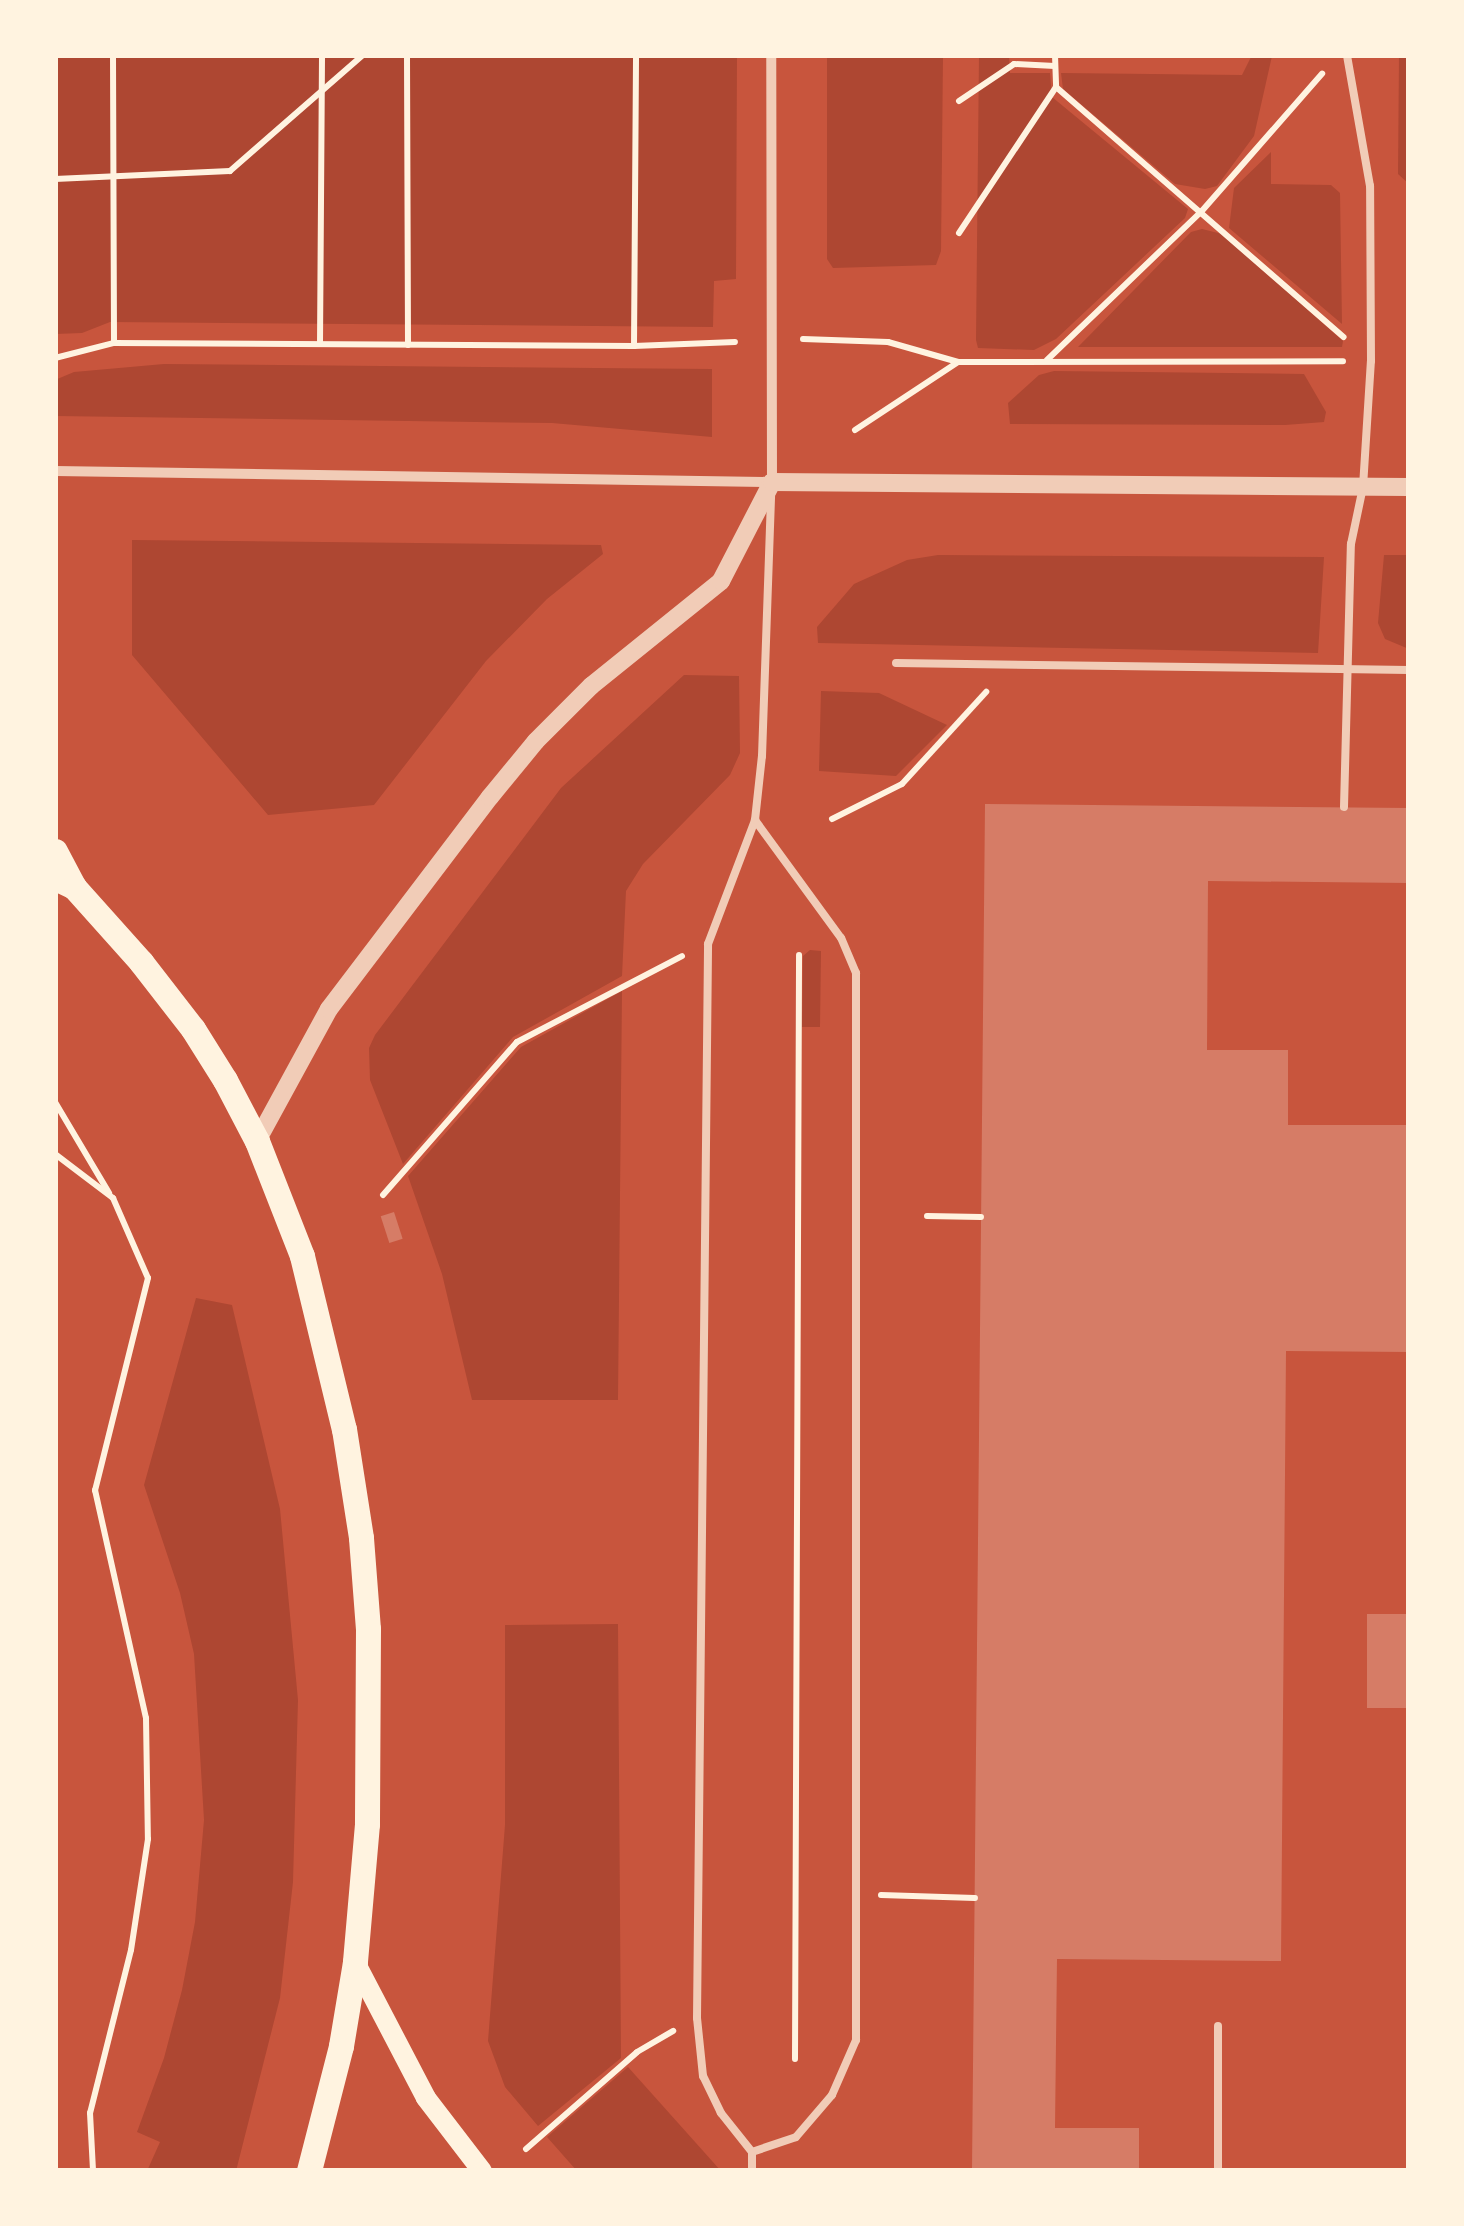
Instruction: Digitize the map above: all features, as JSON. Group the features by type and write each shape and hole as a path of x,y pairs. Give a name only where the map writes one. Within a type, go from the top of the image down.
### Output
{"main road":[{"path":"55,851 64,883 193,1029 257,1141 302,1256 325,1340 361,1538 371,1722 354,1962 341,2046 309,2171"},
{"path":"354,1962 426,2098 482,2171"}],"street":[{"path":"257,1141 329,1008 490,797 536,741 591,686 721,580 772,482 771,55"},
{"path":"55,471 1409,487"}],"lane":[{"path":"1344,807 1351,544 1362,487 1371,361 1370,186 1348,55"},
{"path":"752,2171 752,2152 722,2113 702,2076 696,2018 708,944 754,820 762,756 772,482"},
{"path":"896,664 1409,670"},
{"path":"752,2152 796,2137 832,2095 856,2040 856,974 842,938 754,820"},
{"path":"1218,2026 1218,2171"}],"path":[{"path":"113,55 114,343"},
{"path":"320,344 322,55"},
{"path":"55,179 230,171 364,55"},
{"path":"407,55 408,345"},
{"path":"634,346 636,55"},
{"path":"959,233 1056,87 1055,55"},
{"path":"959,101 1014,64 1055,66"},
{"path":"1046,361 1201,212 1326,68"},
{"path":"1056,87 1371,361"},
{"path":"803,339 888,342 958,362 1371,361"},
{"path":"55,358 114,343 634,346 735,342"},
{"path":"855,430 958,362"},
{"path":"832,819 902,784 1010,665"},
{"path":"383,1194 517,1042 622,984 708,944"},
{"path":"795,2059 799,956"},
{"path":"55,1102 113,1198 148,1278 95,1490 146,1718 148,1839 131,1950 90,2114 93,2171"},
{"path":"55,1154 113,1198"},
{"path":"927,1216 981,1217"},
{"path":"856,1894 974,1898"},
{"path":"526,2149 637,2052 696,2018"}],"shaded area":[{"path":"55,55 737,55 736,279 714,281 713,327 110,322 82,333 55,334"},
{"path":"827,55 943,55 941,251 936,265 833,268 827,259"},
{"path":"979,55 1009,55 1010,73 1050,73 1052,97 1188,209 1185,218 1056,339 1034,350 978,348 976,340"},
{"path":"1252,55 1272,56 1254,136 1217,186 1205,189 1175,184 1063,89 1061,73 1242,75"},
{"path":"1399,55 1409,55 1409,184 1398,174"},
{"path":"1271,152 1271,184 1331,185 1340,193 1342,324 1229,228 1234,188"},
{"path":"1202,229 1222,234 1343,341 1342,347 1078,347 1191,232"},
{"path":"164,364 712,369 712,437 552,423 55,416 55,380 74,372"},
{"path":"1054,371 1304,374 1326,412 1324,422 1285,425 1010,424 1008,403 1039,375"},
{"path":"132,540 601,545 603,554 547,599 486,661 374,805 268,815 132,655"},
{"path":"938,555 1324,557 1318,653 818,643 817,627 854,584 907,560"},
{"path":"1384,555 1409,555 1409,649 1385,639 1378,623"},
{"path":"684,675 739,676 740,753 730,775 643,864 626,891 622,976 513,1037 403,1164 370,1080 369,1048 375,1035 561,788"},
{"path":"821,691 879,693 947,725 896,776 819,771"},
{"path":"810,950 821,951 820,1027 802,1027 803,956"},
{"path":"622,991 618,1400 472,1400 442,1274 408,1176 521,1047"},
{"path":"196,1298 232,1305 280,1509 298,1700 293,1882 280,1998 236,2171 147,2171 160,2142 137,2132 164,2058 182,1990 195,1922 204,1820 194,1654 180,1593 144,1485"},
{"path":"618,1624 621,2058 538,2126 505,2087 488,2041 505,1825 505,1625"},
{"path":"628,2067 721,2171 577,2171 547,2137"}],"building":[{"path":"985,804 1409,808 1409,883 1208,881 1207,1050 1288,1050 1288,1125 1409,1125 1409,1352 1286,1351 1281,1961 1057,1959 1055,2128 1139,2128 1139,2171 972,2171"},
{"path":"394,1212 403,1239 389,1243 381,1216"},
{"path":"1367,1614 1409,1614 1409,1708 1367,1708"}]}
